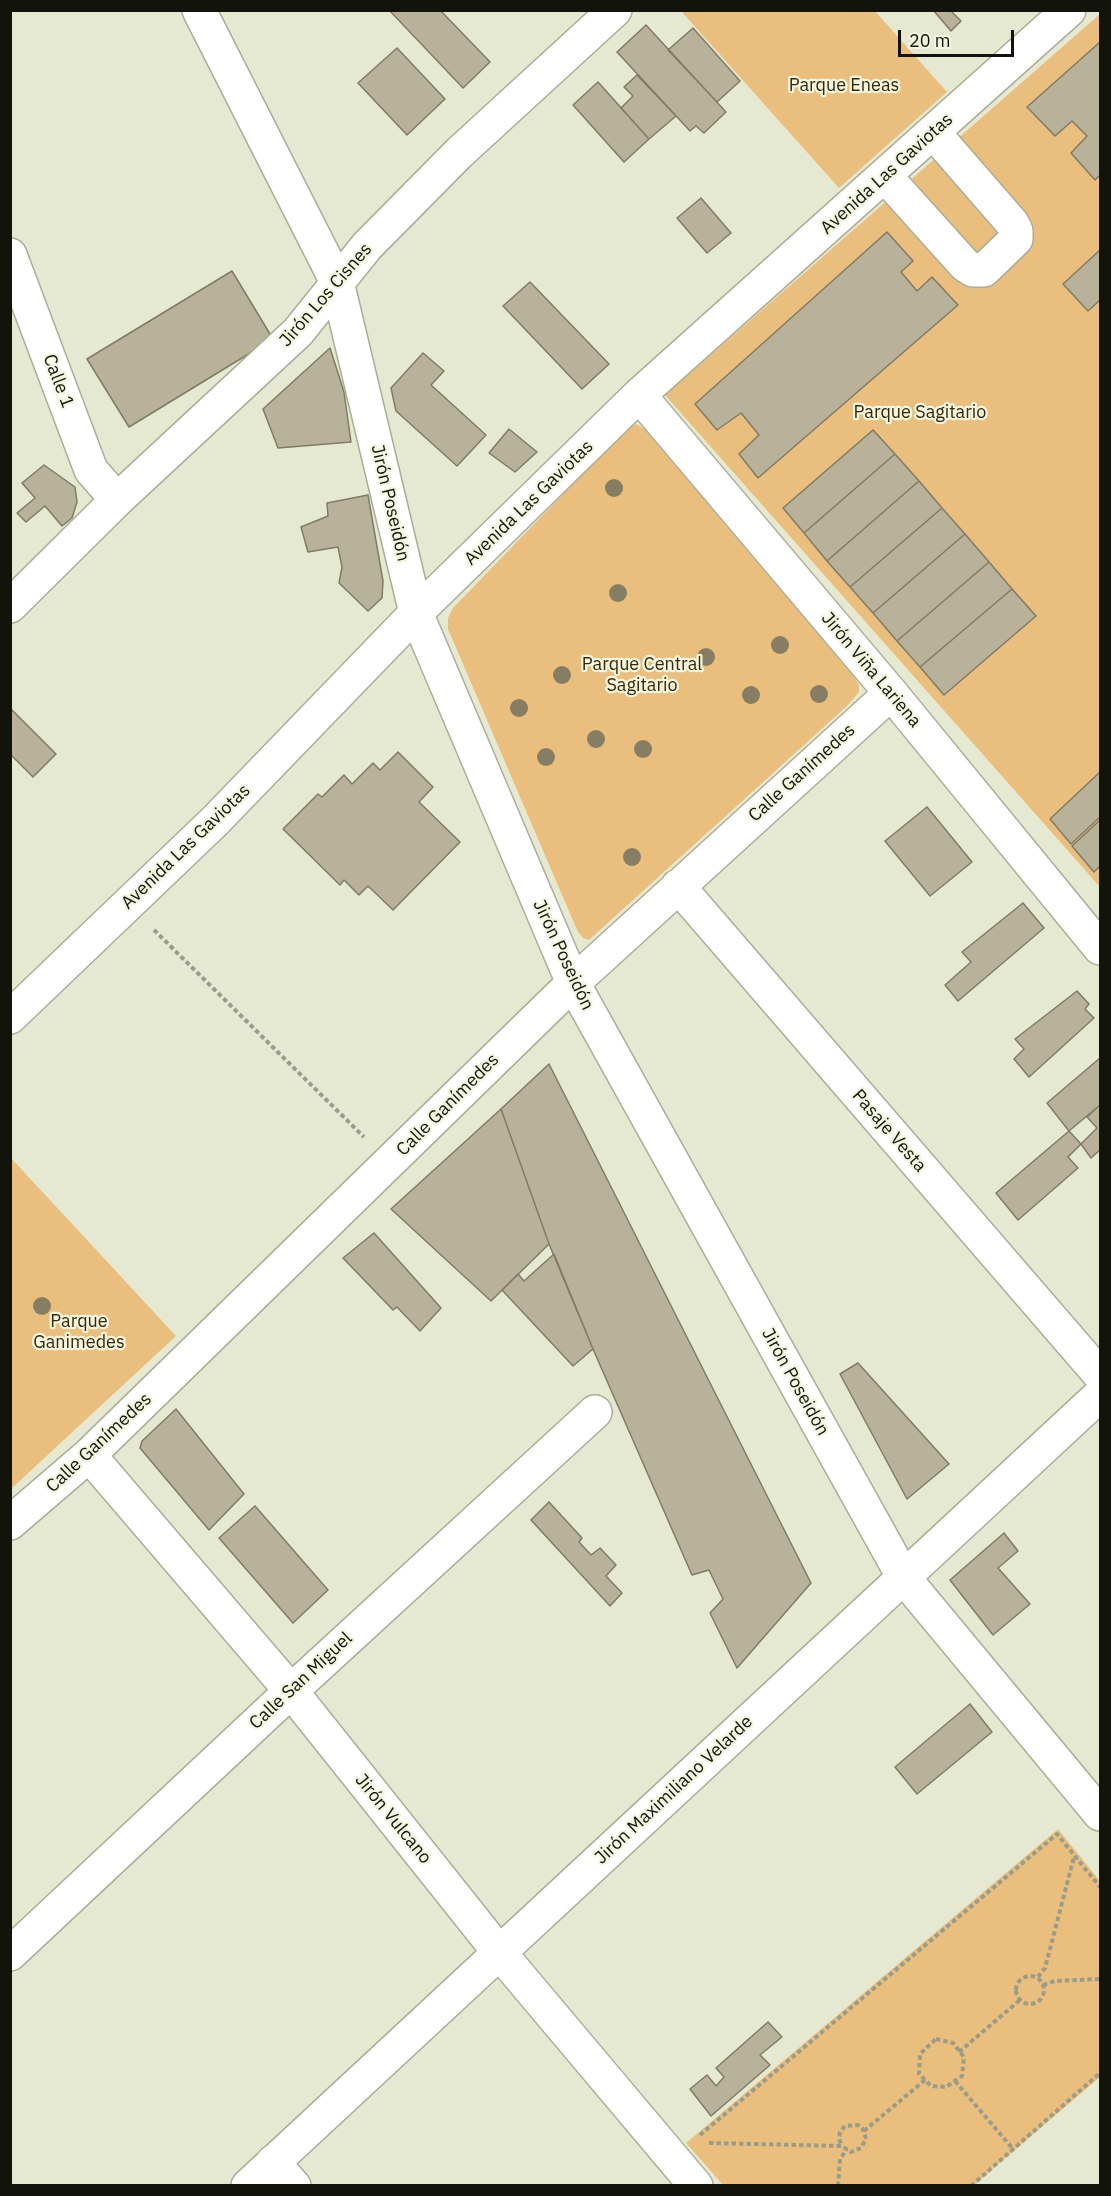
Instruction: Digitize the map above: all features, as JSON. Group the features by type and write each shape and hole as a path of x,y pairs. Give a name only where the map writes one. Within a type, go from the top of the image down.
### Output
{"street":[{"name":"Jirón Poseidón","path":"200,10 337,282 416,613 573,983 903,1578 1101,1814"},
{"name":"Jirón Los Cisnes","path":"10,606 117,501 298,332 367,246 459,153 615,10"},
{"name":"Avenida Las Gaviotas","path":"10,1017 215,821 416,613 639,395 1069,10"},
{"path":"885,176 964,265 973,270 984,270 1016,238 1016,231 1012,223 933,132"},
{"name":"Calle 1","path":"10,255 92,470 117,501"},
{"name":"Jirón Viña Lariena","path":"639,395 891,693 1101,948"},
{"name":"Calle Ganímedes","path":"10,1523 89,1455 573,983 891,693"},
{"name":"Pasaje Vesta","path":"678,886 1101,1375"},
{"name":"Jirón Maximiliano Velarde","path":"248,2186 284,2174 500,1953 1101,1395"},
{"name":"Calle San Miguel","path":"10,1954 291,1690 595,1412"},
{"name":"Jirón Vulcano","path":"89,1455 291,1690 500,1953 696,2186"}],"path":[{"path":"128,904 390,1163"},
{"path":"700,2135 1057,1834 1101,1887"},
{"path":"1038,1977 1045,1968 1074,1857"},
{"path":"1029,1976 1038,1977 1043,1985 1043,1994 1038,2002 1028,2004 1020,2000 1017,1993 1020,1979 1029,1976"},
{"path":"1043,1985 1055,1981 1101,1979"},
{"path":"959,2052 1020,2000"},
{"path":"936,2039 953,2043 964,2056 962,2076 946,2087 931,2086 925,2080 919,2074 920,2054 936,2039"},
{"path":"971,2186 1101,2073"},
{"path":"863,2132 925,2080"},
{"path":"954,2081 1013,2149"},
{"path":"702,2143 842,2146 851,2152 861,2148 866,2139 863,2129 858,2125 845,2126 840,2132 839,2139 842,2146"},
{"path":"838,2186 840,2158 847,2149"}],"green space":[{"name":"Parque Eneas","path":"681,11 875,11 947,92 839,188"},
{"name":"Parque Sagitario","path":"1100,14 1100,887 665,395"},
{"name":"Parque Central Sagitario","path":"636,424 649,431 851,672 859,685 859,692 847,706 589,940 583,938 578,932 448,629 448,618 453,608 627,428"},
{"name":"Parque Ganimedes","path":"11,1158 176,1336 11,1489"},
{"path":"1058,1829 1100,1881 1100,2077 974,2185 723,2185 686,2143"}],"building":[{"path":"389,10 440,10 490,62 463,88"},
{"path":"933,10 954,10 952,12 961,21 951,31"},
{"path":"646,25 726,112 704,133 696,126 690,131 617,52"},
{"path":"693,28 740,81 717,102 668,50"},
{"path":"1100,42 1100,175 1095,180 1071,153 1087,136 1072,121 1055,136 1027,107"},
{"path":"397,48 445,99 407,135 358,83"},
{"path":"637,75 676,116 649,139 621,108 633,96 624,87"},
{"path":"598,82 649,139 624,162 573,105"},
{"path":"701,198 731,233 707,253 677,218"},
{"path":"887,232 913,261 901,272 917,291 932,277 958,305 758,478 739,454 759,435 741,413 717,430 695,404"},
{"path":"1100,250 1100,300 1088,311 1063,284"},
{"path":"232,271 273,339 129,427 87,359"},
{"path":"530,282 609,364 582,389 503,306"},
{"path":"330,348 344,392 351,442 278,448 263,409"},
{"path":"423,353 444,371 431,385 486,435 457,466 396,411 391,388"},
{"path":"509,429 537,452 515,472 489,453"},
{"path":"873,430 895,454 804,533 783,508"},
{"path":"895,454 919,481 827,561 804,533"},
{"path":"44,465 75,487 77,502 72,518 62,526 45,506 26,522 17,513 35,498 22,483"},
{"path":"919,481 942,508 850,587 827,561"},
{"path":"368,495 383,581 382,598 368,611 339,583 342,567 338,547 308,552 301,527 328,516 327,503"},
{"path":"942,508 965,534 873,613 850,587"},
{"path":"965,534 989,562 897,641 873,613"},
{"path":"989,562 1012,589 920,667 897,641"},
{"path":"1012,589 1036,616 944,695 920,667"},
{"path":"10,708 56,754 33,777 10,754"},
{"path":"398,752 433,787 419,802 460,842 393,910 368,886 359,895 344,880 340,885 283,829 318,794 322,797 344,775 352,784 373,763 380,770"},
{"path":"1100,772 1100,817 1071,844 1050,819"},
{"path":"927,807 972,862 930,896 885,841"},
{"path":"1100,820 1100,866 1094,872 1072,846"},
{"path":"1023,903 1044,928 958,1001 945,985 971,962 962,952"},
{"path":"1077,991 1089,1004 1085,1009 1094,1018 1029,1077 1014,1059 1024,1049 1015,1039"},
{"path":"1100,1058 1100,1105 1069,1131 1047,1103"},
{"path":"549,1064 811,1583 737,1668 710,1613 723,1599 709,1570 692,1575 549,1244 501,1109"},
{"path":"1100,1105 1100,1150 1091,1158 1081,1144 1097,1128 1087,1117"},
{"path":"501,1109 549,1244 491,1301 391,1209"},
{"path":"1069,1131 1081,1144 1068,1157 1078,1168 1018,1220 996,1193"},
{"path":"374,1233 441,1308 420,1331 397,1307 393,1310 343,1258"},
{"path":"554,1254 593,1349 573,1366 502,1290 518,1274 524,1281"},
{"path":"858,1363 949,1464 907,1499 840,1374"},
{"path":"176,1409 244,1494 209,1530 140,1448 142,1441"},
{"path":"549,1502 582,1538 579,1542 591,1555 600,1548 616,1565 606,1576 622,1593 610,1606 531,1520"},
{"path":"255,1506 328,1590 293,1623 219,1538"},
{"path":"1004,1533 1018,1551 998,1568 1030,1604 993,1635 950,1580"},
{"path":"970,1704 992,1732 917,1794 895,1767"},
{"path":"768,2022 782,2037 760,2055 770,2065 711,2116 690,2089 707,2075 716,2086 724,2077 716,2068"}]}
